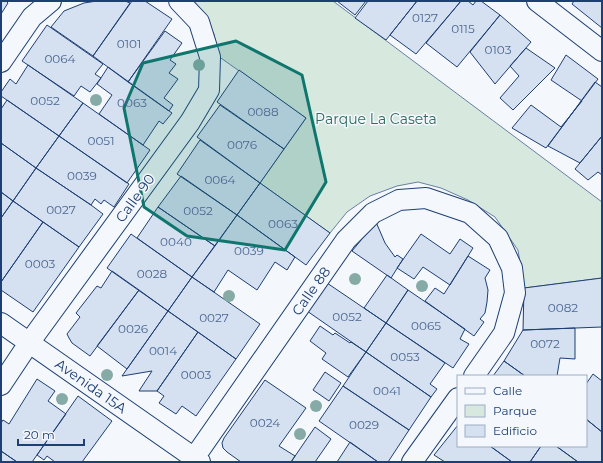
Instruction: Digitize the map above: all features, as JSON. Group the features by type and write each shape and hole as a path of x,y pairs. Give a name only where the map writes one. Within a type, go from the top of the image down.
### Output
{"street":[{"path":"1,62 32,17 51,1"},
{"name":"Calle 90","path":"1,385 29,343 190,122 209,90 210,57 199,22 179,1"},
{"path":"537,1 602,51"},
{"name":"Calle 88","path":"197,460 346,240 373,213 399,200 426,198 470,213 498,238 512,268 515,294 504,333 475,375"},
{"name":"Avenida 15A","path":"1,323 197,460"},
{"path":"412,462 457,399"}],"highlighted area":[{"path":"236,41 302,75 326,182 285,250 187,236 144,207 124,108 143,63"}],"green space":[{"name":"Parque La Caseta","path":"192,1 333,1 602,202 602,278 524,288 518,250 495,217 468,200 441,188 418,182 397,186 370,196 347,212 330,233 260,183 306,118 218,56 214,34 198,7"}],"building":[{"path":"1,1 6,1 8,3 1,14"},
{"path":"97,1 125,1 130,3 93,56 51,27 64,11 84,3"},
{"path":"132,1 145,1 172,19 128,82 93,56"},
{"path":"337,1 366,1 355,15"},
{"path":"368,1 417,1 386,40 355,18"},
{"path":"417,1 461,1 416,54 390,35"},
{"path":"461,1 468,1 473,5 476,1 481,1 500,15 457,67 426,43"},
{"path":"574,1 602,1 602,28 572,4"},
{"path":"500,15 531,42 495,84 470,52"},
{"path":"47,25 103,64 95,74 101,78 90,92 81,86 74,96 22,61"},
{"path":"165,31 182,43 170,60 176,64 169,73 178,79 164,98 173,105 169,111 128,82"},
{"path":"526,48 555,68 513,110 500,98 519,76 510,66"},
{"path":"566,55 598,79 582,101 551,80"},
{"path":"28,65 83,103 59,136 1,96 1,92 10,79 16,84"},
{"path":"108,67 172,113 163,124 159,121 143,145 99,114 112,95 97,84"},
{"path":"239,70 306,118 284,149 217,102"},
{"path":"595,82 602,87 602,136 580,163 548,146"},
{"path":"7,100 59,136 36,168 1,143 1,109"},
{"path":"83,103 150,150 127,183 59,136"},
{"path":"220,105 284,149 260,183 197,137"},
{"path":"531,105 561,127 573,112 546,148 512,128"},
{"path":"59,136 129,184 114,207 104,200 101,204 95,199 91,205 36,168"},
{"path":"602,136 602,175 598,172 588,180 575,169"},
{"path":"200,140 260,183 237,215 177,174"},
{"path":"1,143 36,168 13,201 1,192"},
{"path":"36,168 103,214 79,247 13,201"},
{"path":"181,176 237,215 215,246 158,207"},
{"path":"260,183 330,233 306,265 237,215"},
{"path":"1,192 13,201 1,218"},
{"path":"13,201 43,222 1,282 1,218"},
{"path":"158,207 215,246 192,277 137,238"},
{"path":"237,215 295,257 287,270 275,262 257,290 228,270 214,292 192,277"},
{"path":"43,222 79,247 33,312 1,290 1,282"},
{"path":"376,222 385,243 395,257 397,255 403,259 391,278 352,251"},
{"path":"131,234 192,277 168,311 107,268"},
{"path":"421,234 450,254 460,239 473,248 450,285 423,267 414,279 397,268"},
{"path":"468,256 490,270 485,278 488,290 485,313 480,319 484,322 474,336 425,301 435,288 444,294"},
{"path":"112,271 139,290 90,356 72,343 67,334 80,317 76,313 97,286 101,288"},
{"path":"387,275 408,290 386,323 364,308"},
{"path":"192,277 260,324 236,359 168,311"},
{"path":"602,278 602,327 523,330 524,288"},
{"path":"327,283 386,323 366,352 307,311"},
{"path":"139,290 168,311 127,369 97,346"},
{"path":"408,290 465,329 460,339 469,344 453,368 386,323"},
{"path":"168,311 198,332 157,391 139,391 152,371 122,376"},
{"path":"386,323 445,363 430,384 437,389 431,397 366,352"},
{"path":"320,326 333,335 335,333 366,352 348,377 322,359 326,353 310,341"},
{"path":"575,328 575,359 560,358 557,375 524,375 504,361 523,330"},
{"path":"198,332 236,359 196,416 182,406 176,414 159,403 164,396 157,391"},
{"path":"366,352 431,397 409,430 343,386"},
{"path":"504,361 524,375 494,375"},
{"path":"325,372 341,383 329,401 313,390"},
{"path":"593,374 602,381 602,432 587,420 587,383"},
{"path":"37,379 55,391 48,401 66,414 32,462 17,462 1,451 1,423 3,420 9,424"},
{"path":"265,380 306,408 279,446 295,456 291,462 241,462 223,448 222,443 224,438"},
{"path":"343,386 409,430 388,462 378,462 319,421"},
{"path":"78,396 112,421 82,462 55,462 47,456 44,460 37,455"},
{"path":"587,420 602,432 602,462 578,462 557,447 587,447"},
{"path":"457,426 457,447 491,447 512,462 445,462 434,455"},
{"path":"315,427 331,439 315,462 291,462"},
{"path":"350,442 378,462 337,462"},
{"path":"491,447 540,447 530,462 512,462"},
{"path":"540,447 557,447 578,462 530,462"},
{"path":"1,451 17,462 1,462"}]}
